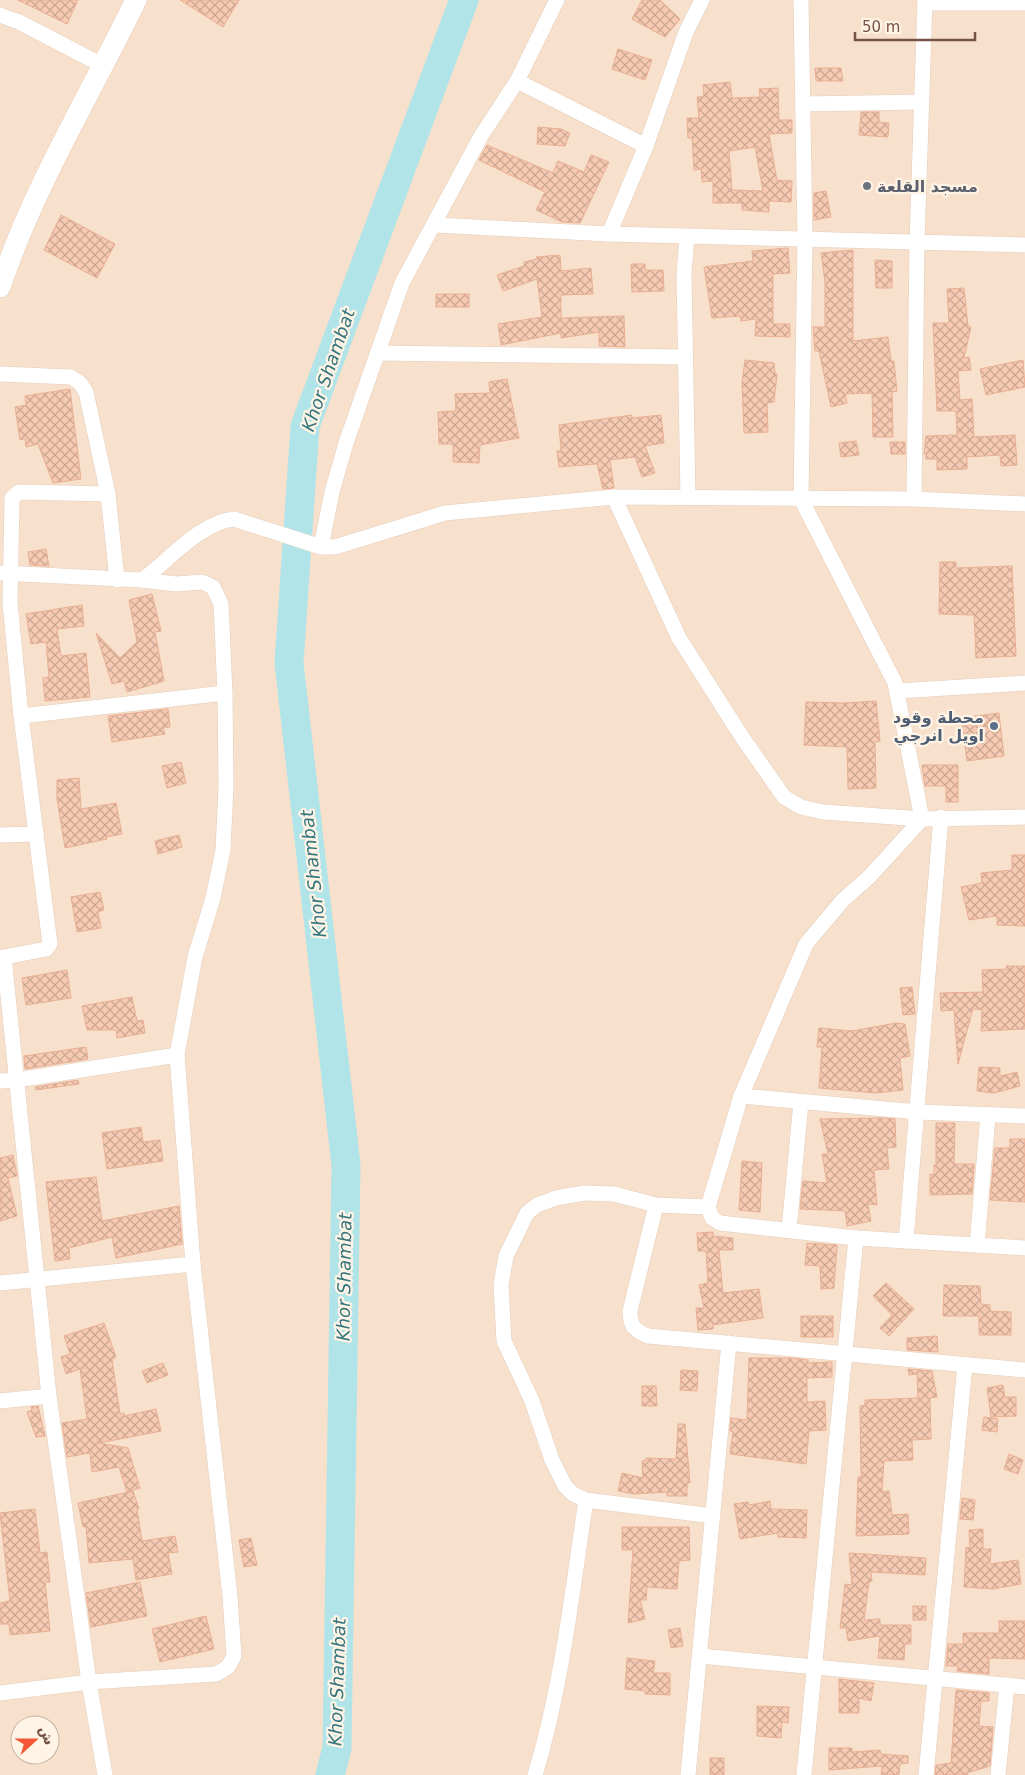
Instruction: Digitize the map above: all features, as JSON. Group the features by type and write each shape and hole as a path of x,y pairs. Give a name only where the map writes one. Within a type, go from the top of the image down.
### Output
{"street":[{"path":"0,287 7,265 60,146 104,66 136,0"},
{"path":"320,547 342,459 402,283 435,225 481,136 518,80 557,0"},
{"path":"609,234 646,146 686,32 702,0"},
{"path":"801,0 805,239 801,499 898,691 922,819"},
{"path":"914,499 917,242 925,2 1025,3"},
{"path":"0,15 19,22 104,66"},
{"path":"518,80 646,146"},
{"path":"803,104 922,102"},
{"path":"435,225 687,237 1025,245"},
{"path":"687,237 684,273 688,498"},
{"path":"377,353 686,358"},
{"path":"0,374 71,377 80,383 86,392 108,494 117,580"},
{"path":"105,1775 89,1682 49,1396 39,1279 2,958 38,952 46,949 50,944 5,573 12,498 14,494 19,492 108,494"},
{"path":"142,580 200,532 220,520 234,519 320,547 350,543 445,512 614,497 914,499 1025,504"},
{"path":"614,497 679,638 742,737 784,797 801,807 823,812 922,819 941,817 1025,817"},
{"path":"0,1694 89,1682 216,1674 228,1667 234,1656 229,1586 193,1264 177,1055 195,957 214,898 223,850 226,787 226,693 221,604 213,587 202,582 176,584 142,580 5,573"},
{"path":"898,691 1025,683"},
{"path":"21,716 226,693"},
{"path":"906,1241 941,817"},
{"path":"922,819 869,877 843,900 806,944 741,1096 708,1207 712,1218 720,1223 856,1238 1025,1248"},
{"path":"0,835 36,834"},
{"path":"0,1080 17,1080 177,1055"},
{"path":"741,1096 918,1112 1025,1116"},
{"path":"788,1230 801,1102"},
{"path":"977,1245 988,1115"},
{"path":"708,1207 656,1206 614,1194 584,1193 556,1198 537,1205 527,1213 506,1256 501,1285 504,1341 532,1400 552,1460 565,1486 573,1494 586,1500 713,1516"},
{"path":"656,1206 630,1311 630,1323 636,1331 648,1336 1025,1370"},
{"path":"804,1775 856,1238"},
{"path":"0,1283 193,1264"},
{"path":"688,1775 729,1343"},
{"path":"926,1775 965,1365"},
{"path":"0,1400 49,1396"},
{"path":"535,1775 543,1749 562,1652 586,1500"},
{"path":"700,1656 1025,1687"},
{"path":"998,1775 1006,1685"}],"shaded area":[{"path":"0,0 1025,0 1025,1775 0,1775"}],"building":[{"path":"18,0 78,0 67,24"},
{"path":"180,0 239,0 223,27"},
{"path":"642,0 660,0 680,19 665,37 632,19"},
{"path":"618,49 652,60 645,80 612,69"},
{"path":"815,68 841,68 843,81 816,81"},
{"path":"730,82 732,98 760,97 759,89 778,88 779,120 792,120 792,133 769,134 777,180 792,181 791,202 769,201 769,212 742,210 742,203 713,203 713,181 702,182 701,169 694,170 692,138 688,138 687,118 699,118 697,97 704,96 703,85","holes":["755,147 763,191 732,190 729,151"]},
{"path":"861,112 879,112 879,122 889,123 888,137 859,135"},
{"path":"538,127 561,129 570,133 565,146 537,144"},
{"path":"487,145 553,173 558,161 584,172 591,155 609,162 580,223 562,222 536,210 545,192 479,160"},
{"path":"826,191 831,217 814,220 814,193"},
{"path":"61,215 115,244 97,278 44,250"},
{"path":"788,248 790,273 773,274 773,324 790,324 790,337 755,336 756,319 741,321 740,316 712,318 704,267 753,261 752,251"},
{"path":"853,250 853,341 888,337 891,361 894,361 897,391 892,392 893,437 873,437 872,393 845,394 847,403 831,407 819,351 815,351 813,327 825,327 825,282 821,253"},
{"path":"560,255 561,271 591,268 593,294 561,295 561,318 624,316 625,347 599,346 599,332 561,338 561,333 501,345 498,324 542,317 537,279 503,291 497,275 524,266 524,262 537,259 536,257"},
{"path":"875,260 892,261 892,288 876,288"},
{"path":"631,264 645,264 645,270 663,270 664,291 632,292"},
{"path":"964,288 968,326 971,327 964,358 969,357 971,370 958,371 960,400 972,399 974,437 1015,435 1017,465 1001,466 1000,455 967,457 967,469 937,470 937,459 926,459 926,454 924,454 926,436 957,435 956,411 937,411 933,323 949,323 947,289"},
{"path":"436,294 469,294 469,307 436,307"},
{"path":"745,360 774,363 775,373 777,374 774,402 767,403 768,432 744,433 742,383"},
{"path":"1023,360 1025,387 986,395 980,369"},
{"path":"507,379 519,438 480,445 479,463 453,462 453,444 439,444 438,412 456,411 455,394 490,393 489,382"},
{"path":"70,389 81,479 53,483 38,444 26,447 25,439 20,440 15,407 26,405 25,396"},
{"path":"632,415 632,418 661,415 664,443 645,446 655,473 642,477 635,457 610,460 614,488 603,489 597,464 559,467 557,451 561,451 559,425"},
{"path":"856,441 859,455 841,457 839,443"},
{"path":"890,442 905,442 905,454 891,454"},
{"path":"46,549 49,566 30,565 28,552"},
{"path":"940,562 956,562 956,568 1012,566 1016,656 976,658 974,615 939,614"},
{"path":"152,594 161,631 155,632 164,681 127,692 124,681 112,684 96,633 120,658 137,642 129,600"},
{"path":"82,605 84,626 57,629 61,656 86,653 90,697 45,701 43,678 49,677 46,642 31,644 26,614"},
{"path":"876,701 880,741 875,742 876,788 848,789 847,747 804,745 806,702 844,703"},
{"path":"168,709 170,727 163,728 165,734 112,742 108,716"},
{"path":"999,713 1004,756 967,761 961,718"},
{"path":"181,762 186,783 167,788 162,766"},
{"path":"922,765 958,765 958,802 946,802 946,786 925,786"},
{"path":"79,778 81,809 116,803 122,834 65,848 57,799 57,780"},
{"path":"179,835 182,847 158,854 155,841"},
{"path":"1012,855 1025,855 1025,926 997,925 997,916 969,920 961,887 982,883 981,873 1012,870"},
{"path":"100,892 104,910 98,912 101,928 77,932 71,897"},
{"path":"1006,966 1025,966 1025,1029 981,1031 982,1010 973,1009 958,1064 954,1010 941,1011 940,993 983,992 982,970 1007,969"},
{"path":"67,970 71,998 26,1005 22,978"},
{"path":"912,987 915,1014 903,1015 900,988"},
{"path":"132,997 137,1021 143,1020 145,1033 117,1038 116,1030 87,1030 82,1006"},
{"path":"896,1023 905,1024 910,1056 900,1058 903,1090 876,1093 819,1088 822,1047 817,1047 819,1028 852,1031"},
{"path":"86,1047 88,1059 25,1069 24,1056"},
{"path":"979,1067 1000,1068 1000,1076 1017,1072 1020,1086 994,1093 977,1091"},
{"path":"78,1080 79,1084 36,1090 35,1087"},
{"path":"820,1119 895,1119 896,1147 887,1148 889,1169 874,1170 877,1205 868,1204 871,1221 847,1226 845,1211 800,1209 803,1181 827,1183 822,1154 828,1154"},
{"path":"936,1123 955,1123 954,1164 974,1164 972,1194 930,1195 930,1174 934,1175 934,1165 936,1165"},
{"path":"141,1127 143,1142 160,1140 163,1161 107,1169 102,1133"},
{"path":"1010,1139 1025,1139 1025,1202 990,1200 995,1148 1010,1148"},
{"path":"13,1155 17,1176 8,1178 17,1216 0,1221 0,1158"},
{"path":"742,1161 762,1163 760,1212 739,1210"},
{"path":"96,1177 102,1221 179,1206 182,1244 116,1258 112,1237 69,1248 70,1259 55,1261 46,1182"},
{"path":"713,1232 713,1236 733,1238 733,1250 719,1250 723,1293 759,1289 763,1318 713,1325 713,1329 698,1330 696,1308 704,1308 699,1285 708,1283 706,1251 698,1251 697,1233"},
{"path":"807,1243 837,1245 834,1288 821,1289 820,1266 805,1265"},
{"path":"886,1283 914,1309 889,1336 880,1328 892,1315 873,1296"},
{"path":"944,1285 980,1286 981,1304 990,1305 990,1311 1011,1312 1011,1335 979,1335 979,1316 943,1316"},
{"path":"801,1316 833,1316 833,1337 801,1337"},
{"path":"104,1323 116,1357 112,1359 120,1414 124,1413 124,1416 156,1409 161,1431 99,1443 128,1448 140,1488 127,1492 119,1467 92,1472 90,1453 67,1457 62,1423 87,1419 80,1369 66,1374 61,1357 70,1354 64,1336"},
{"path":"937,1336 938,1352 907,1350 907,1338"},
{"path":"749,1358 791,1358 808,1360 808,1363 832,1362 832,1377 807,1378 807,1402 825,1401 826,1430 809,1431 806,1464 730,1454 733,1432 730,1431 731,1418 747,1420"},
{"path":"163,1363 168,1375 147,1383 142,1371"},
{"path":"908,1369 932,1371 937,1397 930,1398 931,1439 912,1440 913,1460 884,1461 882,1492 889,1491 892,1515 908,1514 909,1534 856,1536 858,1477 861,1477 860,1406 865,1405 865,1400 918,1398 917,1374 909,1375"},
{"path":"681,1370 698,1371 697,1391 680,1390"},
{"path":"1003,1385 1005,1397 1016,1397 1016,1416 991,1417 987,1388"},
{"path":"642,1386 656,1386 657,1406 642,1406"},
{"path":"38,1406 45,1436 36,1437 27,1412 32,1410 31,1407"},
{"path":"984,1417 998,1419 997,1432 982,1430"},
{"path":"678,1424 685,1424 690,1483 687,1483 687,1496 667,1496 667,1492 634,1494 618,1491 622,1473 643,1478 642,1461 647,1460 646,1458 676,1459"},
{"path":"1009,1454 1023,1460 1018,1474 1004,1469"},
{"path":"133,1491 139,1509 137,1509 142,1541 175,1536 178,1552 168,1553 172,1574 136,1580 133,1559 89,1563 86,1527 83,1527 78,1503"},
{"path":"962,1498 975,1500 973,1520 960,1519"},
{"path":"770,1501 771,1509 807,1510 806,1538 778,1537 778,1533 740,1539 734,1504 748,1502 749,1505"},
{"path":"35,1509 40,1553 47,1552 50,1582 45,1582 50,1631 10,1635 9,1624 0,1624 0,1603 10,1601 0,1513"},
{"path":"622,1527 689,1527 690,1560 679,1561 677,1589 647,1587 646,1600 640,1600 645,1619 628,1623 633,1550 622,1550"},
{"path":"983,1529 983,1549 991,1549 990,1564 1018,1560 1021,1584 993,1589 964,1587 966,1547 970,1548 969,1530"},
{"path":"251,1538 257,1565 244,1567 239,1540"},
{"path":"849,1553 926,1558 925,1575 871,1572 872,1581 869,1582 864,1620 880,1619 880,1625 911,1625 911,1644 905,1644 904,1660 878,1658 880,1636 848,1641 846,1628 840,1628 845,1584 852,1585"},
{"path":"140,1582 147,1616 91,1627 86,1593"},
{"path":"913,1606 926,1606 926,1620 913,1620"},
{"path":"206,1616 214,1649 160,1662 152,1629"},
{"path":"999,1621 1025,1621 1025,1659 989,1658 989,1674 957,1671 958,1666 946,1666 948,1644 963,1644 963,1633 999,1633"},
{"path":"680,1628 683,1646 671,1648 668,1630"},
{"path":"627,1658 655,1661 653,1673 670,1673 670,1695 645,1694 645,1691 625,1689"},
{"path":"839,1679 874,1683 871,1701 859,1698 859,1713 839,1713"},
{"path":"956,1690 989,1693 989,1701 981,1701 979,1726 993,1727 990,1766 967,1773 968,1775 935,1775 936,1765 951,1763"},
{"path":"757,1706 789,1707 788,1723 782,1722 781,1738 757,1736"},
{"path":"829,1748 852,1748 852,1752 880,1750 881,1754 908,1756 908,1763 900,1764 899,1775 881,1775 882,1766 829,1770"},
{"path":"710,1758 724,1758 724,1775 710,1775"}],"waterway":[{"name":"Khor Shambat","path":"330,1775 337,1748 346,1165 289,663 305,426 464,0"}],"place":[{"name":"مسجد القلعة","path":"867,186"},
{"name":"محطة وقود اويل انرجي","path":"994,726"}]}
